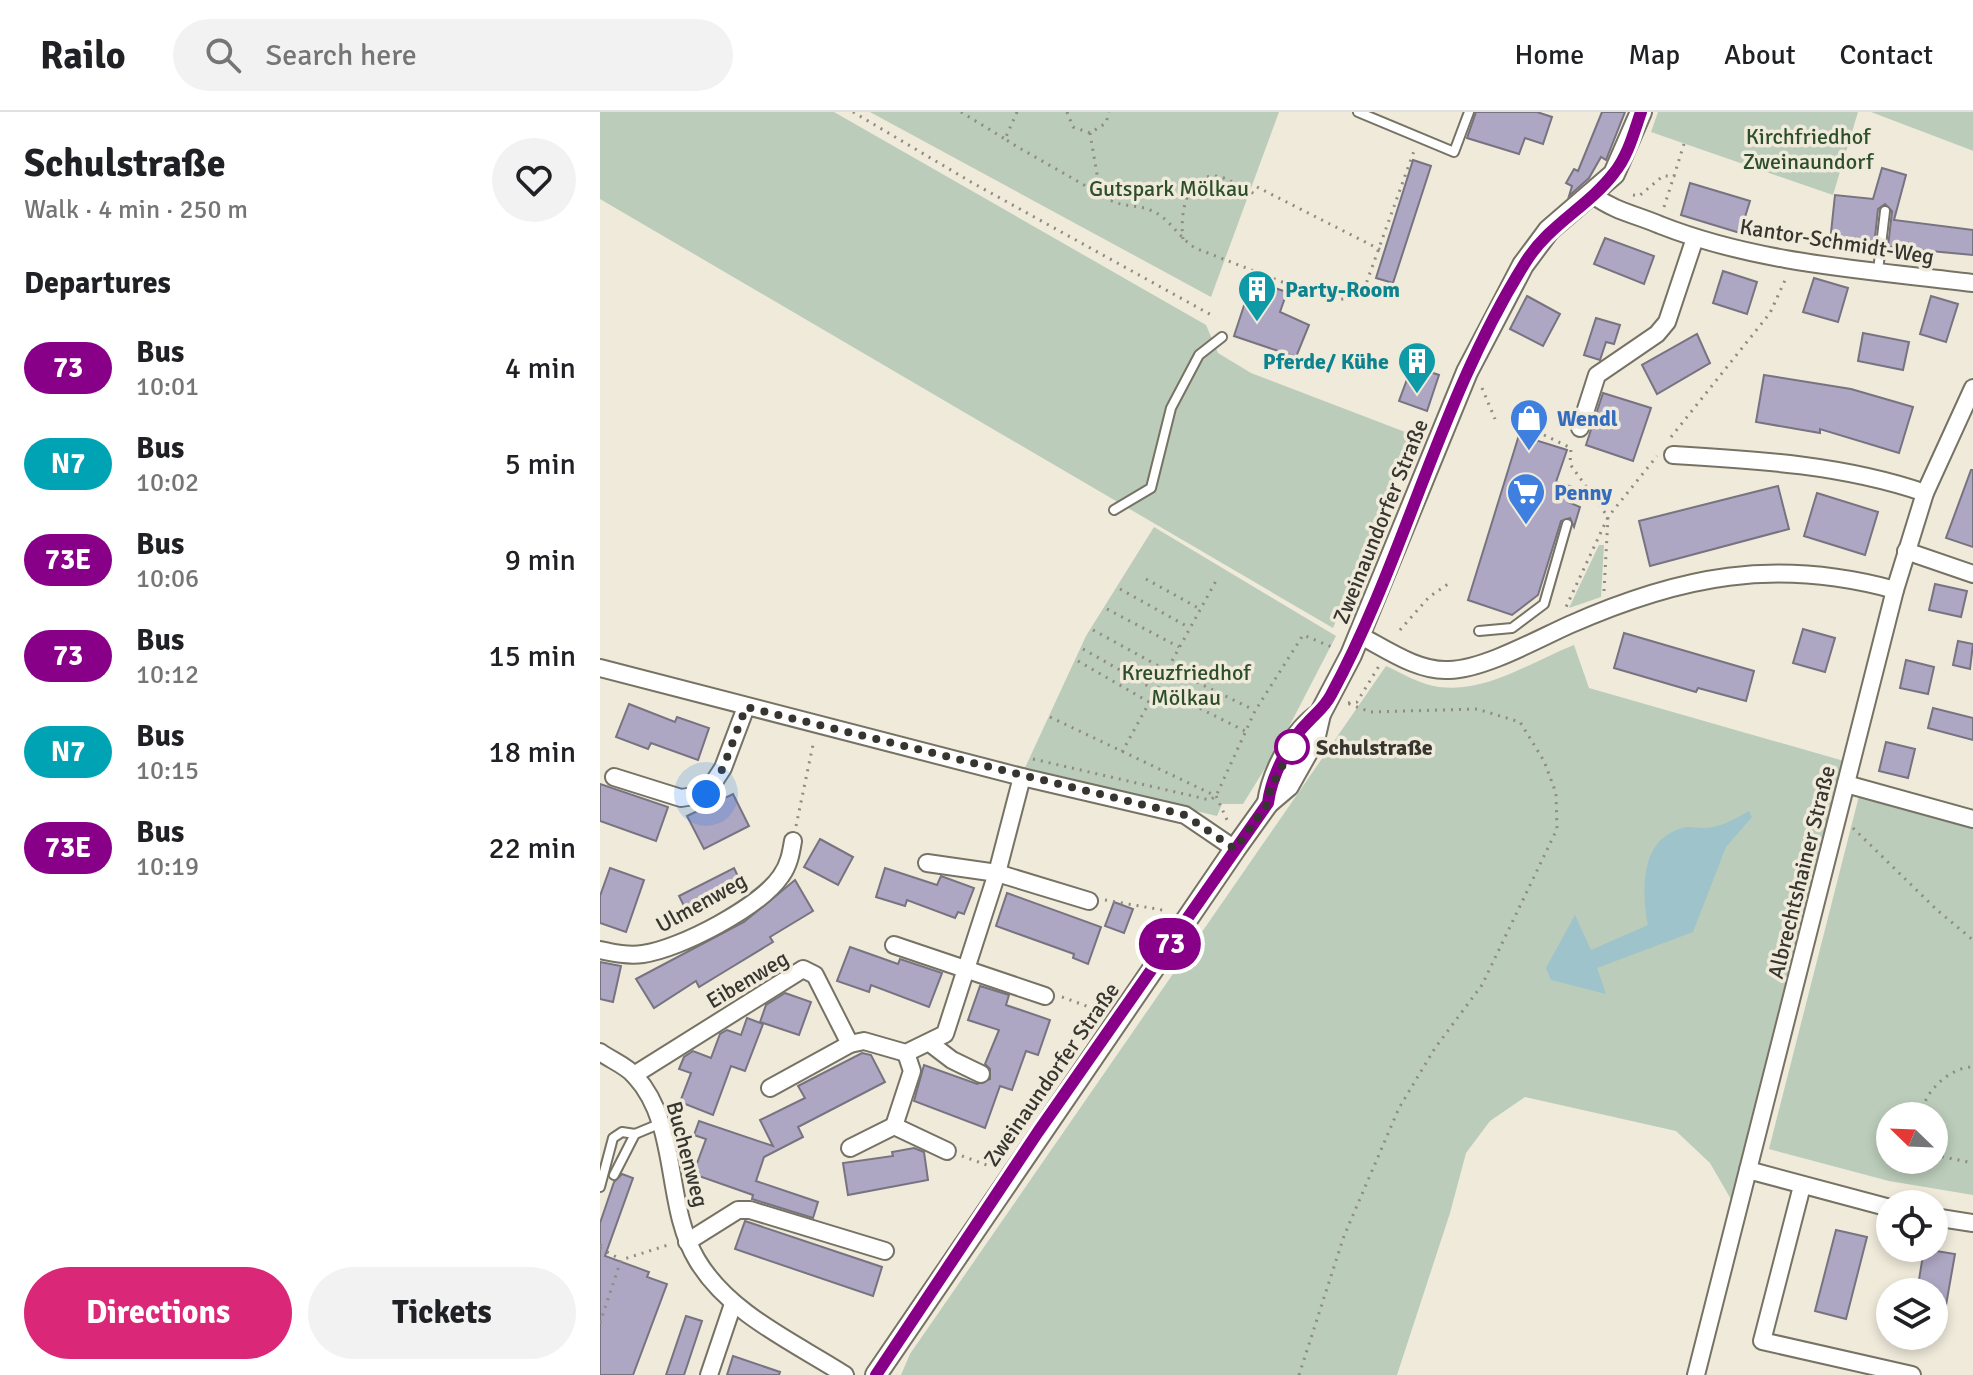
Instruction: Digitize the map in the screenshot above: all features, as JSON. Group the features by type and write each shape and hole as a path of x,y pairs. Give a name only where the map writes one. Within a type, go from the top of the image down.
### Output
{"street":[{"name":"Zweinaundorfer Straße","path":"876,1375 1011,1173 1268,803 1270,790 1290,749 1308,722 1320,714 1359,635 1467,372 1523,265 1549,230 1593,195 1622,162 1641,112"},
{"name":"Kantor-Schmidt-Weg","path":"1593,195 1608,207 1695,238 1793,261 1973,283"},
{"path":"1580,428 1597,375 1657,334 1667,322 1695,238"},
{"name":"Albrechtshainer Straße","path":"1696,1375 1895,590 1925,493 1973,388"},
{"path":"1673,455 1792,464 1837,471 1925,493"},
{"path":"1906,551 1973,574"},
{"path":"1359,635 1420,666 1449,671 1482,662 1661,588 1753,572 1841,578 1895,590"},
{"path":"600,668 1022,777 1185,815 1235,849"},
{"path":"614,777 681,798 706,794 723,768 746,707"},
{"path":"770,1088 850,1044 864,1041 906,1053 931,1044 948,1029 997,873 1022,777"},
{"path":"1846,784 1973,819"},
{"name":"Ulmenweg","path":"600,950 624,955 657,952 724,920 761,896 781,877 791,857 793,841"},
{"path":"927,863 997,873 1089,901"},
{"path":"894,945 967,967 1045,996"},
{"name":"Eibenweg","path":"634,1075 803,969 815,975 850,1044"},
{"path":"931,1044 952,1060 981,1074"},
{"name":"Buchenweg","path":"600,1052 634,1075 654,1104 687,1242 698,1262 733,1304 845,1375"},
{"path":"850,1148 894,1126 912,1071 906,1053"},
{"path":"894,1126 947,1151"},
{"path":"1748,1170 1876,1204"},
{"path":"1802,1186 1762,1341 1912,1375"},
{"name":"Buchenweg","path":"687,1242 738,1210 750,1210 885,1251"},
{"path":"1948,1219 1973,1223"},
{"path":"709,1375 733,1304"}],"lane":[{"path":"1358,112 1454,152 1469,112"},
{"path":"1878,271 1885,211"},
{"path":"1114,510 1151,488 1171,408 1199,355 1222,337"},
{"path":"1479,631 1512,628 1544,604 1567,524"},
{"path":"600,1187 610,1143 622,1132 635,1134 659,1124"},
{"path":"614,1175 635,1134"}],"path":[{"path":"853,112 971,182 1215,317"},
{"path":"961,112 1124,207 1149,209 1167,220 1183,240 1331,301 1349,298 1366,284 1381,250 1418,139"},
{"path":"1005,139 1017,112"},
{"path":"1067,112 1073,127 1090,133"},
{"path":"1090,133 1106,123 1109,112"},
{"path":"1090,133 1101,195"},
{"path":"1659,224 1684,144"},
{"path":"1183,240 1181,223 1187,198 1204,178 1216,176 1255,194"},
{"path":"1622,195 1639,196 1663,176 1674,176"},
{"path":"1257,187 1381,250"},
{"path":"1605,609 1608,517 1770,313 1793,261"},
{"path":"1478,377 1495,419"},
{"path":"1146,579 1200,609"},
{"path":"1122,752 1217,579"},
{"path":"1400,630 1429,597 1451,582"},
{"path":"1120,589 1190,628"},
{"path":"1107,609 1179,647"},
{"path":"1093,630 1255,711"},
{"path":"1033,759 1210,800 1216,796 1255,711 1303,635 1336,648"},
{"path":"1083,649 1245,731"},
{"path":"1078,661 1149,702"},
{"path":"1299,1375 1344,1236 1399,1108 1435,1048 1482,985 1557,829 1556,793 1544,761 1520,722 1477,709 1370,712 1348,703 1357,702 1379,666"},
{"path":"1050,717 1216,796 1228,822"},
{"path":"793,841 817,724"},
{"path":"1839,814 1937,910 1973,940"},
{"path":"1089,901 1115,899 1172,912"},
{"path":"1045,996 1050,993 1108,1014"},
{"path":"1925,1102 1938,1082 1961,1067 1973,1067"},
{"path":"947,1151 1011,1173"},
{"path":"1948,1158 1973,1163"},
{"path":"621,1260 687,1242"},
{"path":"600,1247 621,1260"},
{"path":"600,1323 621,1260"}],"green space":[{"path":"600,112 834,112 1206,325 1218,353 1251,373 1413,435 1333,628 600,199"},
{"name":"Gutspark Mölkau","path":"870,112 1279,112 1211,297"},
{"name":"Kirchfriedhof Zweinaundorf","path":"1658,112 1858,112 1833,195 1651,132"},
{"path":"1871,112 1973,112 1973,151 1971,150"},
{"name":"Kreuzfriedhof Mölkau","path":"1154,527 1336,636 1280,744 1243,804 1222,804 1217,816 1024,770 1086,636"},
{"path":"1599,545 1604,545 1601,597 1569,608"},
{"path":"1574,645 1589,688 1844,761 1732,1201 1710,1163 1676,1131 1525,1097 1490,1121 1466,1153 1450,1213 1397,1375 901,1375 910,1354 1386,666 1426,684 1445,688 1464,687 1503,677"},
{"path":"1859,796 1973,827 1973,1195 1889,1181 1769,1149"}],"water":[{"path":"1749,811 1752,817 1726,847 1693,932 1597,968 1606,994 1551,980 1546,968 1575,915 1591,950 1648,925 1645,882 1651,855 1658,843 1685,827 1721,825"}],"building":[{"path":"1476,112 1537,112 1552,117 1543,144 1525,138 1519,154 1467,138"},
{"path":"1602,112 1625,112 1606,160 1601,157 1589,178 1569,196 1572,186 1566,183 1574,169 1578,171"},
{"path":"1413,160 1431,166 1393,283 1376,278"},
{"path":"1882,168 1906,175 1894,220 1973,230 1973,255 1888,247 1892,211 1885,204 1878,209 1874,246 1830,242 1835,195 1873,199"},
{"path":"1690,183 1750,201 1740,233 1681,215"},
{"path":"1605,238 1654,256 1644,284 1594,264"},
{"path":"1723,271 1757,282 1747,314 1713,303"},
{"path":"1814,278 1848,288 1838,322 1803,312"},
{"name":"Party-Room","path":"1252,281 1287,292 1280,312 1309,325 1296,357 1234,336"},
{"path":"1527,296 1560,314 1543,346 1510,329"},
{"path":"1931,296 1958,304 1946,342 1920,334"},
{"path":"1596,318 1620,325 1614,344 1606,342 1600,360 1584,355"},
{"path":"1863,333 1909,342 1903,370 1858,361"},
{"path":"1697,334 1710,363 1657,394 1642,365"},
{"name":"Pferde/ Kühe","path":"1412,366 1439,375 1427,411 1399,401"},
{"path":"1764,375 1851,389 1913,407 1899,453 1820,429 1820,433 1756,422"},
{"path":"1603,393 1651,408 1633,461 1586,445"},
{"name":"Penny","path":"1519,435 1567,450 1556,482 1572,487 1568,502 1580,507 1574,527 1570,518 1561,521 1538,595 1512,615 1468,600"},
{"path":"1973,470 1973,547 1946,538"},
{"path":"1778,486 1789,529 1650,566 1639,521"},
{"path":"1817,493 1878,512 1865,555 1804,536"},
{"path":"1935,584 1967,591 1961,617 1929,610"},
{"path":"1803,629 1835,638 1825,672 1793,663"},
{"path":"1624,633 1754,671 1746,701 1698,688 1696,692 1614,668"},
{"path":"1958,641 1973,644 1970,669 1953,665"},
{"path":"1906,660 1934,667 1928,694 1900,688"},
{"path":"629,704 675,722 677,717 709,728 698,760 651,743 648,749 616,737"},
{"path":"1933,708 1973,718 1973,740 1928,728"},
{"path":"1886,742 1915,749 1908,778 1879,771"},
{"path":"600,784 668,807 656,841 600,821"},
{"path":"733,794 749,826 704,849 687,816"},
{"path":"820,839 853,857 838,885 804,867"},
{"path":"610,868 644,880 626,932 600,923 600,896"},
{"path":"734,868 742,885 687,912 679,896"},
{"path":"885,868 937,885 941,876 974,888 964,914 958,912 955,918 907,900 905,906 876,897"},
{"path":"795,880 813,911 770,937 773,942 699,987 696,981 654,1008 636,979 744,922"},
{"path":"1007,893 1101,927 1088,964 1073,958 1074,954 996,926"},
{"path":"1114,902 1133,909 1124,933 1105,926"},
{"path":"850,947 898,964 900,959 942,973 929,1007 871,985 869,992 837,981"},
{"path":"600,962 621,966 613,1002 600,999"},
{"path":"980,986 1009,995 1006,1005 1050,1020 1038,1055 1026,1051 1012,1090 1000,1086 985,1128 914,1101 924,1065 977,1084 990,1079 990,1069 985,1064 999,1030 968,1020"},
{"path":"785,993 811,1002 799,1035 760,1022 766,1005"},
{"path":"747,1018 763,1024 745,1071 731,1066 713,1115 680,1102 691,1073 679,1069 684,1057 693,1051 711,1058 720,1034 727,1030 741,1035"},
{"path":"862,1053 871,1055 885,1082 798,1127 803,1137 764,1157 756,1181 818,1202 813,1218 752,1199 753,1195 693,1174 706,1139 694,1135 699,1121 773,1146 760,1120 805,1098 798,1086"},
{"path":"914,1148 924,1152 928,1180 848,1195 843,1163 893,1156 892,1152"},
{"path":"622,1174 633,1178 605,1256 649,1272 647,1277 667,1284 633,1375 600,1375 600,1223 614,1182"},
{"path":"745,1221 882,1267 873,1296 735,1249"},
{"path":"1836,1230 1867,1237 1846,1319 1815,1311"},
{"path":"1948,1253 1955,1254 1948,1294 1948,1278 1919,1278 1922,1262 1948,1262"},
{"path":"686,1316 702,1321 684,1375 666,1375"},
{"path":"733,1356 780,1372 779,1375 727,1375"}],"bus line":[{"name":"73","path":"876,1375 1038,1132 1268,803 1270,790 1290,749 1308,722 1320,714 1351,655 1467,372 1523,265 1549,230 1614,174 1622,162 1641,112"}],"place":[{"name":"Party-Room","path":"1257,323"},
{"name":"Pferde/ Kühe","path":"1417,395"},
{"name":"Wendl","path":"1529,452"},
{"name":"Penny","path":"1526,526"},
{"name":"Schulstraße","path":"1292,747"}],"route":[{"path":"706,794 723,768 746,707 1036,781 1185,815 1235,849 1268,803 1270,790 1292,747"}]}
